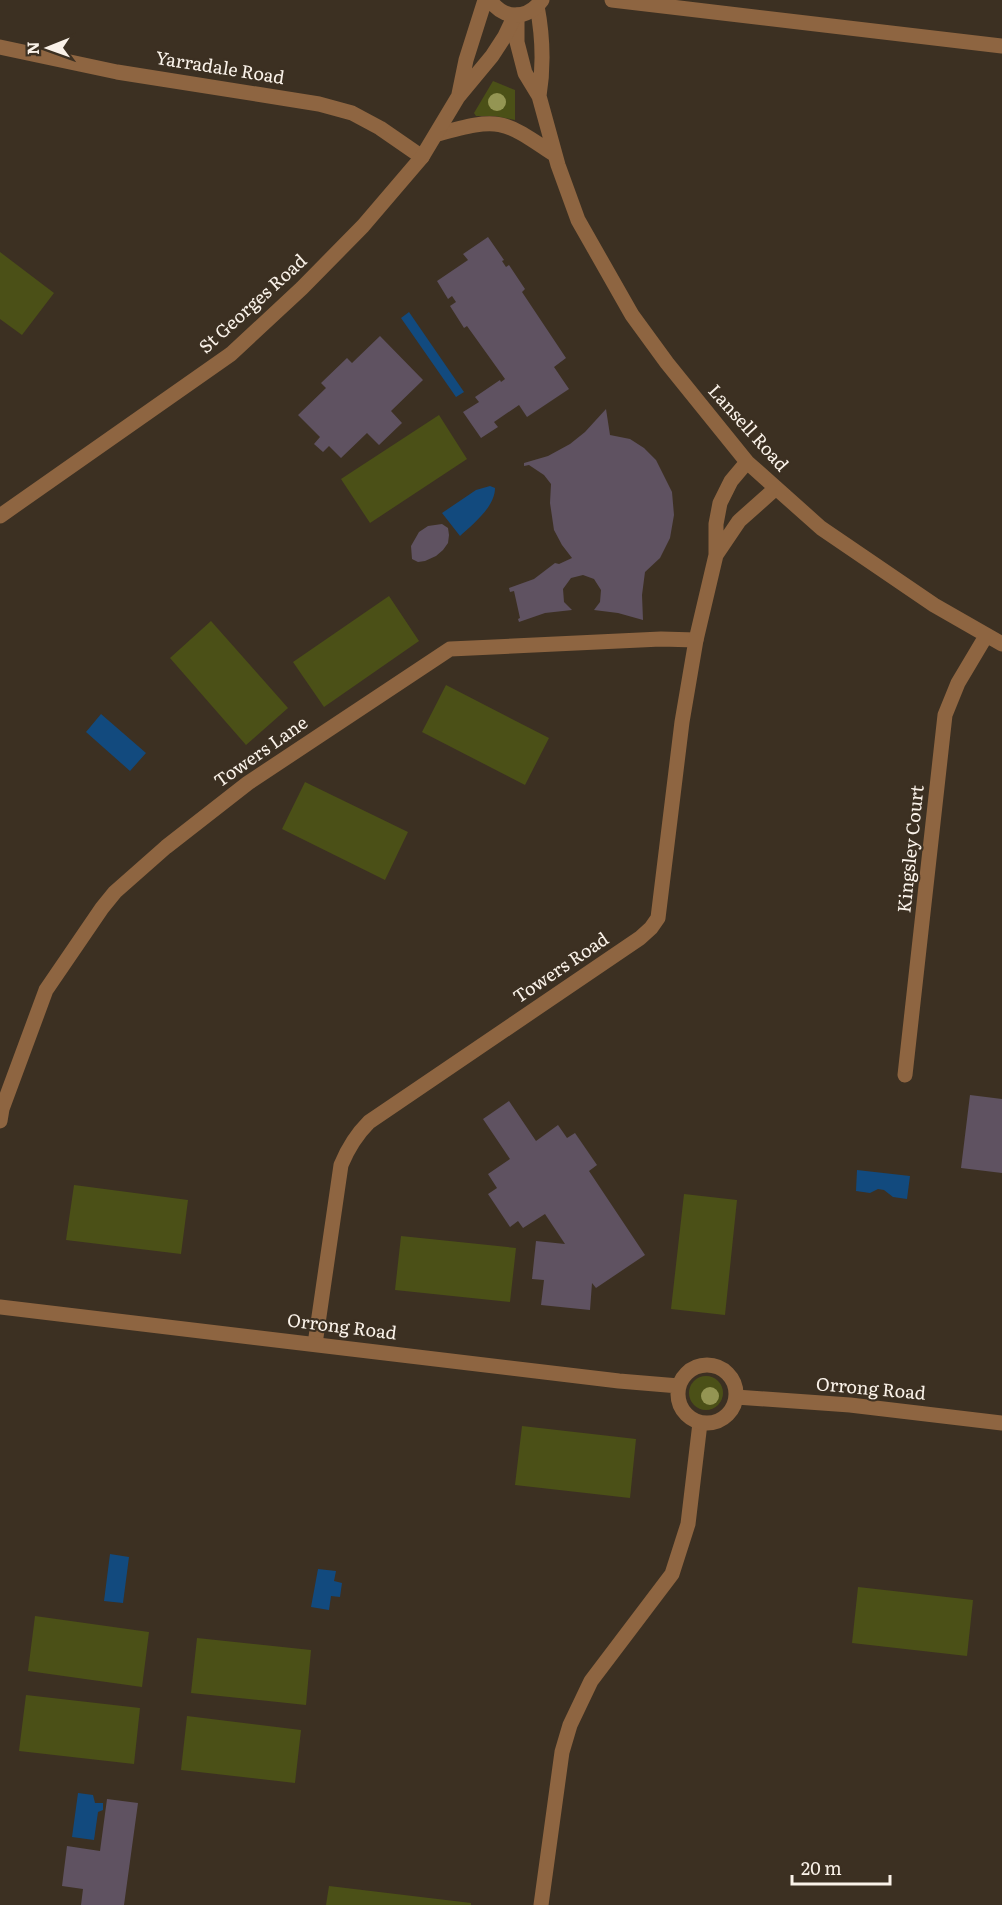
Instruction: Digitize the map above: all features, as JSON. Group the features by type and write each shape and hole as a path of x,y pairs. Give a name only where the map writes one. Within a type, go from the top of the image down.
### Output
{"street":[{"name":"St Georges Road","path":"459,97 466,60 485,0"},
{"path":"490,0 497,9 505,14 516,15 531,11 539,3"},
{"path":"612,0 1002,46"},
{"name":"Lansell Road","path":"539,3 543,70 539,96"},
{"name":"St Georges Road","path":"0,516 231,354 302,288 363,226 422,157 459,97 492,56 516,15"},
{"name":"Lansell Road","path":"516,15 517,42 525,73 539,96 555,155 578,220 632,315 667,363 747,462 830,534 934,605 1002,644"},
{"name":"Yarradale Road","path":"0,47 117,72 319,104 352,113 380,128 422,157"},
{"path":"438,134 479,123 502,124 518,129 555,155"},
{"name":"Towers Road","path":"315,1344 341,1165 357,1135 369,1122 640,938 658,918 682,722 696,640 716,555 716,524 720,503 731,481 747,462"},
{"name":"Towers Road","path":"716,555 740,521 776,488"},
{"name":"Kingsley Court","path":"905,1075 945,715 958,683 986,636"},
{"name":"Towers Lane","path":"0,1121 2,1108 46,990 102,908 115,892 166,847 248,783 450,649 661,639 696,640"},
{"name":"Orrong Road","path":"0,1307 619,1381 679,1386"},
{"path":"698,1366 717,1366 732,1378 736,1387 736,1397 730,1412 724,1418 717,1422 700,1423 692,1419 680,1405 679,1386 682,1377 698,1366"},
{"name":"Orrong Road","path":"736,1397 850,1405 1002,1422"},
{"path":"541,1905 562,1752 570,1725 591,1681 672,1574 688,1524 700,1423"}],"green space":[{"path":"493,81 515,90 515,120 495,116 476,116 474,113"},
{"path":"0,252 54,293 22,335 0,319"},
{"path":"439,415 467,459 370,523 341,479"},
{"path":"389,596 419,641 324,707 293,662"},
{"path":"211,621 288,708 246,745 170,658"},
{"path":"446,685 549,738 525,785 422,732"},
{"path":"305,782 408,832 385,880 282,829"},
{"path":"74,1185 188,1200 181,1254 66,1240"},
{"path":"684,1194 737,1200 725,1315 671,1309"},
{"path":"401,1236 516,1248 510,1302 395,1290"},
{"path":"706,1376 718,1381 723,1393 718,1405 706,1410 694,1405 689,1393 694,1381"},
{"path":"522,1426 636,1439 630,1498 515,1485"},
{"path":"858,1587 973,1600 967,1656 852,1643"},
{"path":"35,1616 149,1632 142,1687 28,1671"},
{"path":"197,1638 311,1650 306,1705 191,1693"},
{"path":"26,1695 140,1708 134,1764 19,1751"},
{"path":"187,1716 301,1730 295,1783 181,1770"},
{"path":"329,1886 471,1903 471,1905 326,1905"}],"water":[{"path":"409,312 464,392 456,397 401,318"},
{"path":"490,486 495,488 491,502 482,515 460,536 442,513 476,490"},
{"path":"101,714 146,753 130,771 86,732"},
{"path":"857,1170 910,1176 907,1199 893,1197 884,1190 878,1189 870,1193 856,1191"},
{"path":"110,1554 129,1557 123,1603 104,1601"},
{"path":"318,1569 336,1571 334,1581 342,1583 340,1597 331,1596 329,1610 311,1607"},
{"path":"78,1793 93,1795 95,1803 103,1803 103,1810 98,1812 94,1840 72,1837"}],"building":[{"path":"488,237 504,260 502,261 506,267 509,265 525,289 522,292 566,358 554,367 569,389 527,417 519,405 494,422 498,427 481,438 463,412 479,402 475,397 505,379 467,326 464,328 450,306 456,302 452,296 448,299 437,281 468,260 463,254"},
{"path":"380,336 423,380 391,411 402,423 379,445 367,433 341,458 329,446 323,452 314,444 320,437 298,415 326,388 321,383 347,358 352,363"},
{"path":"606,409 610,435 630,439 644,448 656,460 672,492 674,515 670,538 660,558 645,572 642,595 643,620 618,613 594,610 600,602 601,590 594,579 583,575 571,578 563,589 564,602 572,610 545,613 519,622 514,591 510,592 509,588 534,579 555,563 559,564 572,558 554,530 550,503 551,484 544,475 529,465 524,466 524,463 548,456 570,444 585,432"},
{"path":"442,524 448,528 449,535 448,543 443,550 425,561 418,562 412,559 411,546 419,532 428,526"},
{"path":"970,1095 1002,1099 1002,1173 961,1168"},
{"path":"509,1101 536,1141 558,1125 567,1138 575,1133 597,1165 589,1171 645,1255 596,1288 592,1283 590,1310 541,1305 544,1280 532,1279 536,1241 565,1244 545,1214 523,1228 518,1221 510,1227 488,1194 497,1188 488,1174 510,1159 483,1119"},
{"path":"107,1799 138,1803 124,1905 81,1905 83,1889 62,1886 67,1846 100,1851"}]}
